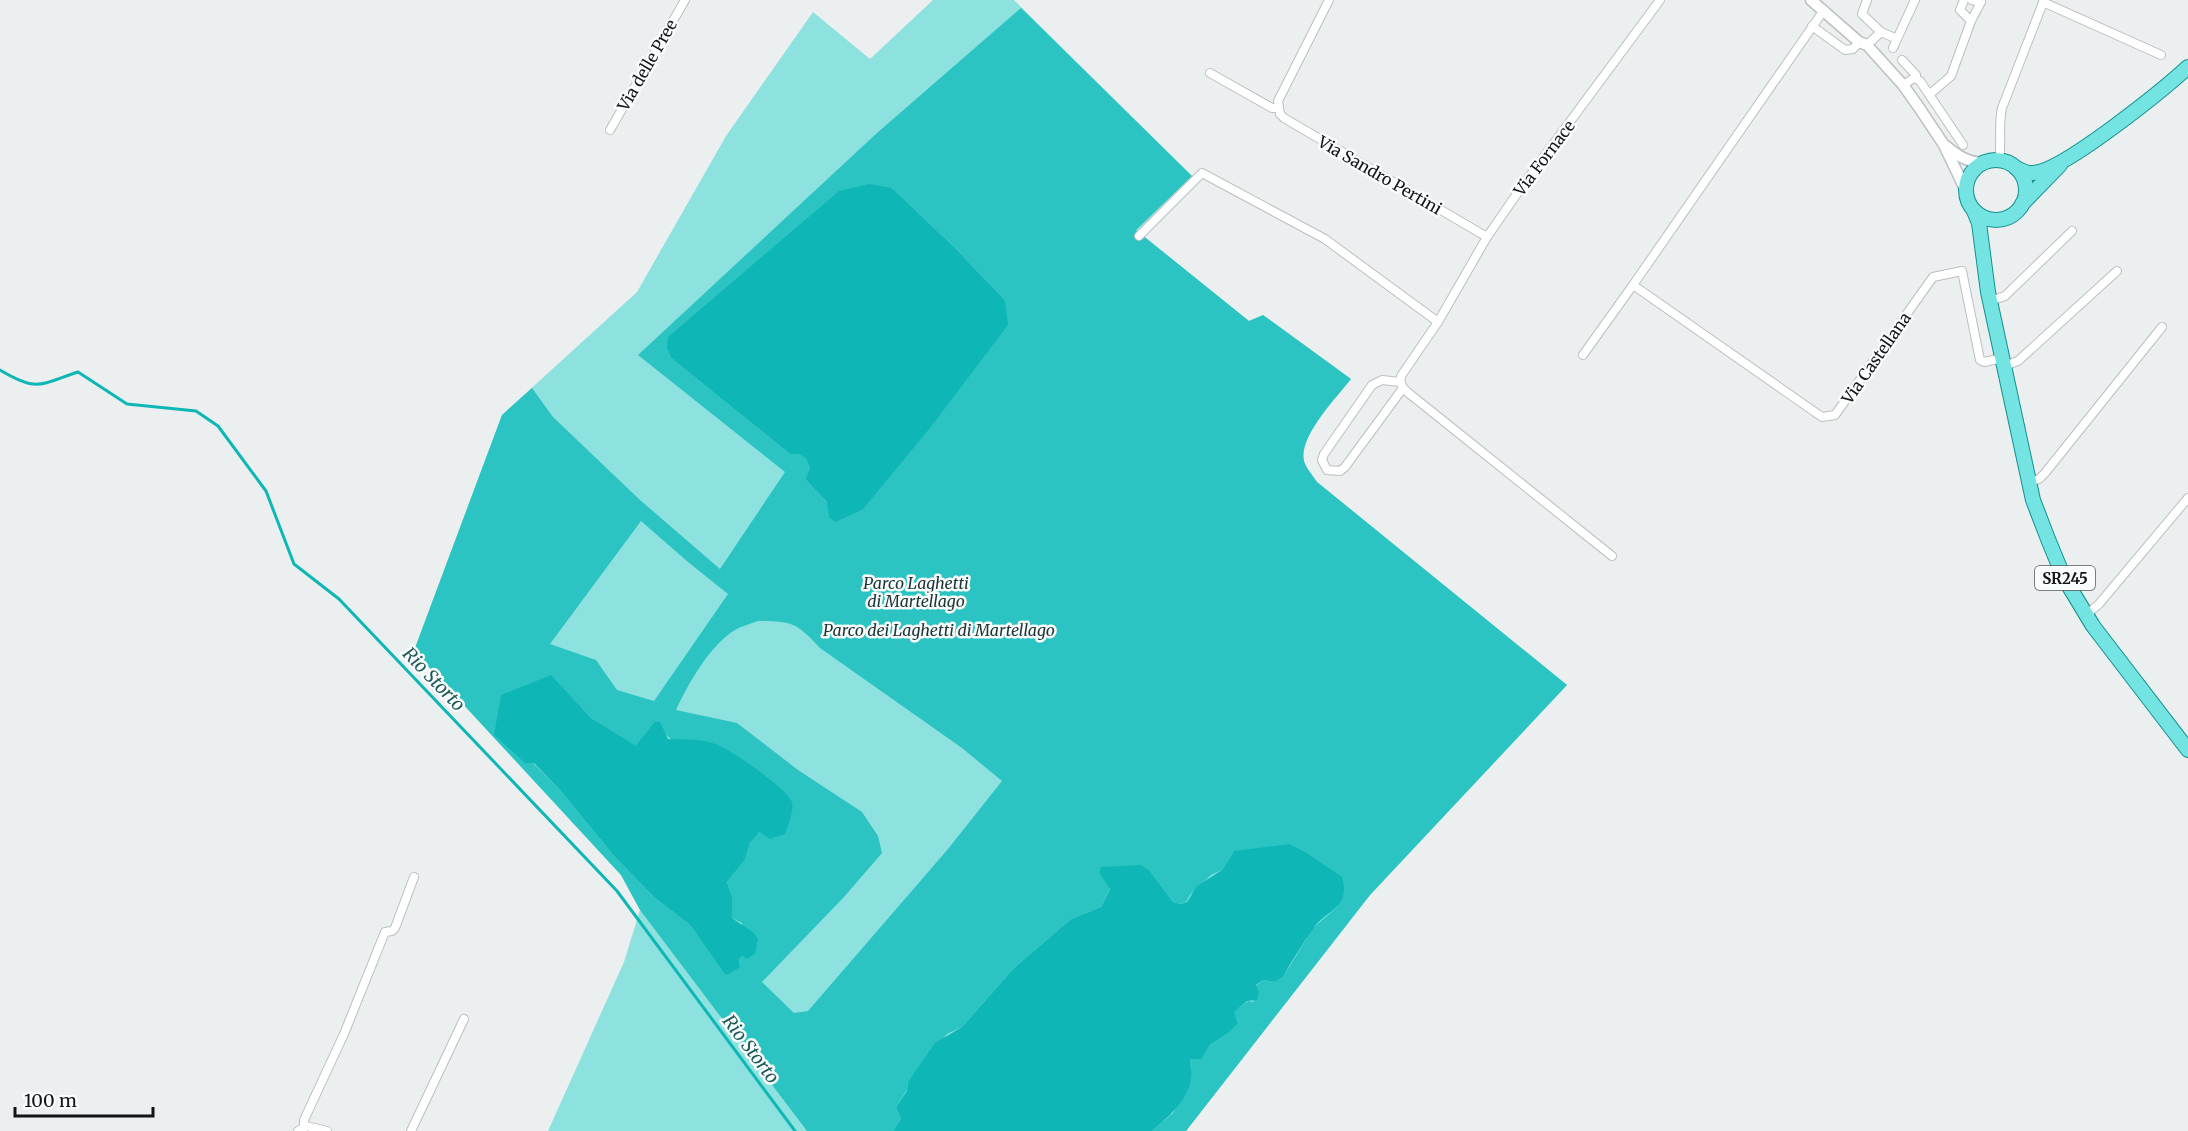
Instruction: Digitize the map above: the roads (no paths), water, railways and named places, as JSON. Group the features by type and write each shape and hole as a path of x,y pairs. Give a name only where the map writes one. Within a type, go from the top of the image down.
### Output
{"main road":[{"path":"2061,163 2035,173 2026,173 1999,160 1983,163 1970,174 1966,190 1969,203 1981,216 1992,219 2008,217 2061,163 2171,83 2188,67"},
{"path":"2016,168 2024,181 2022,204"},
{"name":"SR245","path":"1974,211 1979,222 1990,301 2033,500 2052,549 2064,578 2086,615 2183,737 2188,750"},
{"name":"SR245","path":"1985,257 1994,230 2008,217"}],"street":[{"name":"Via delle Pree","path":"610,129 685,0"},
{"path":"1278,108 1281,94 1329,0"},
{"path":"1811,0 1863,43 1903,85 1944,145 1966,190"},
{"path":"1867,0 1862,14 1895,43 1915,0"},
{"path":"1964,0 1960,10 1971,21"},
{"path":"1930,94 1951,76 1971,21 1981,2 1972,0"},
{"name":"Via Fornace","path":"1401,385 1382,380 1372,386 1324,454 1322,459 1327,470 1338,471 1345,467 1401,385 1401,376 1438,322 1487,237 1657,1"},
{"path":"1999,160 2002,108 2043,1 2161,55"},
{"path":"1583,355 1824,10"},
{"path":"1812,26 1845,50 1852,49 1881,32"},
{"path":"1902,60 1930,94 1963,144"},
{"name":"Via Sandro Pertini","path":"1210,73 1272,108 1278,108 1284,118 1487,237"},
{"path":"1903,85 1916,78"},
{"path":"1944,145 1960,157 1983,163"},
{"path":"1139,236 1202,173 1325,239 1438,322"},
{"path":"1990,301 2005,296 2072,231"},
{"name":"Via Castellana","path":"1633,285 1822,417 1835,415 1933,277 1962,271 1980,360 2004,362"},
{"path":"2004,362 2018,361 2117,271"},
{"path":"2029,482 2045,473 2162,327"},
{"path":"1401,385 1612,556"},
{"path":"2086,615 2098,604 2188,498"},
{"path":"327,1131 317,1127 301,1129 344,1034 385,932 395,928 414,877"},
{"path":"411,1131 464,1019"}],"waterway":[{"name":"Rio Storto","path":"0,370 31,384 46,383 78,372 127,404 196,411 218,426 266,491 294,564 339,599 617,891 795,1131"}],"park label":[{"name":"Parco Laghetti di Martellago","path":"916,592"},
{"name":"Parco dei Laghetti di Martellago","path":"939,630"}]}
